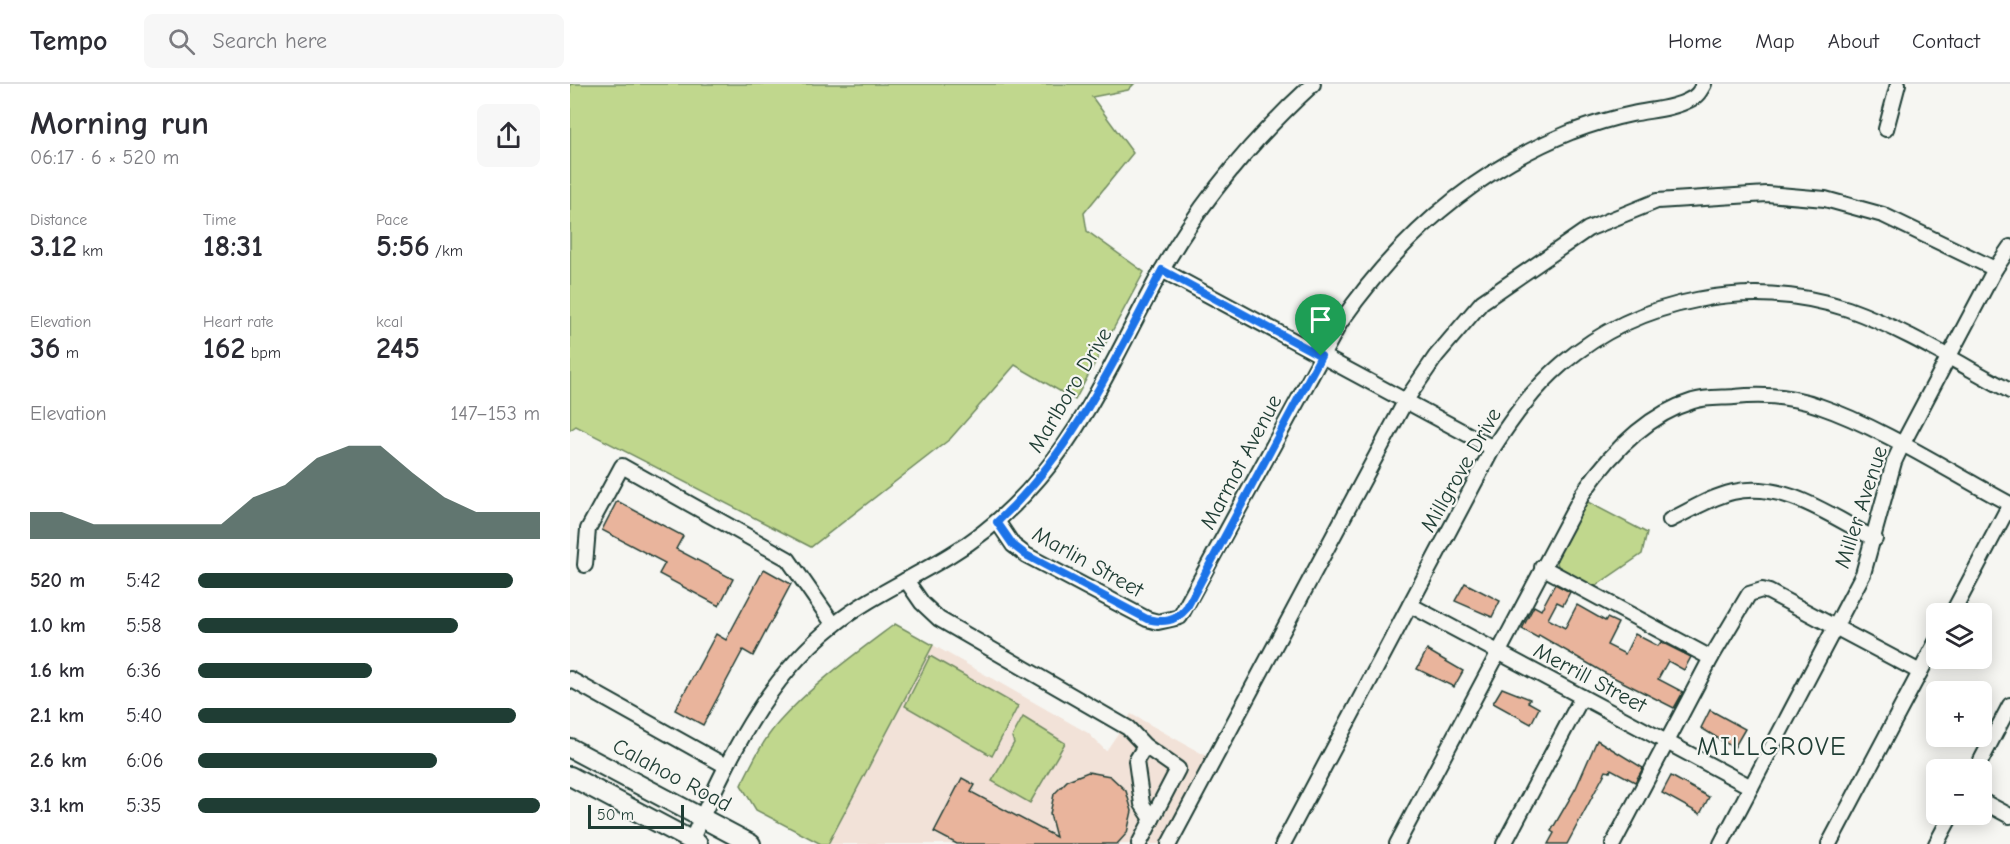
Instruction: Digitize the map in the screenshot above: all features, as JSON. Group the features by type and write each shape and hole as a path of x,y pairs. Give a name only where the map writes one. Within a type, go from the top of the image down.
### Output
{"main road":[{"name":"Calahoo Road","path":"570,748 751,844"},
{"path":"570,776 695,842"}],"street":[{"name":"Marlboro Drive","path":"695,842 702,818 726,766 757,712 779,680 802,653 834,625 951,555 997,522 1019,501 1062,450 1162,270 1207,200 1280,114 1313,84"},
{"path":"1886,129 1898,84"},
{"name":"Marmot Avenue","path":"1170,621 1180,616 1186,609 1321,356 1364,288 1410,237 1457,196 1532,150 1572,132 1628,114 1679,104 1702,89"},
{"path":"1169,844 1406,400 1436,356 1482,302 1588,229 1657,201 1767,194 1825,199 1883,215 1995,269"},
{"name":"Miller Avenue","path":"1721,844 1863,574 1902,445 1995,269 2010,247"},
{"path":"1162,270 1493,448"},
{"name":"Millgrove Drive","path":"1283,844 1493,448 1525,402 1543,382 1589,344 1618,327 1655,311 1696,300 1754,294 1812,299 1866,316 2010,391"},
{"path":"1397,844 1583,493 1606,460 1633,435 1662,415 1694,400 1749,395 1796,399 1842,415 2010,504 1958,603"},
{"path":"585,565 588,529 622,466 788,559 834,625"},
{"path":"1670,520 1712,498 1740,490 1763,490 1794,498 1875,539"},
{"name":"Marlin Street","path":"997,522 1013,545 1026,555 1147,619 1158,622 1170,621"},
{"path":"1542,567 1710,658"},
{"path":"906,580 922,603 939,618 1128,728 1145,746 1178,769 1139,844"},
{"path":"1613,844 1710,658 1744,599 1755,591 1769,592 1920,672"},
{"name":"Merrill Street","path":"1410,605 1751,787"},
{"path":"1829,844 1926,661"},
{"path":"570,679 726,766"},
{"path":"1504,844 1582,697"},
{"path":"1982,759 2009,710"},
{"path":"1145,746 1136,760 1142,804 1152,819"},
{"path":"1992,806 2010,816"},
{"path":"1936,844 1946,825"}],"shaded area":[{"path":"933,645 1088,733 1106,751 1131,714 1208,757 1163,844 828,844"}],"green space":[{"path":"570,84 1134,84 1128,90 1092,97 1133,153 1084,213 1087,231 1144,272 1075,400 1015,365 950,439 811,547 576,426 570,430"},
{"path":"1584,500 1647,533 1642,554 1591,589 1562,572 1557,561 1557,554"},
{"path":"895,624 933,645 828,844 821,844 756,810 741,785 773,729 820,682"},
{"path":"930,656 1018,706 992,756 905,706"},
{"path":"1023,717 1065,743 1030,803 992,781 1014,743 1012,737"}],"building":[{"path":"617,501 683,536 676,549 733,579 719,606 659,574 665,563 602,530"},
{"path":"764,569 791,584 753,656 743,650 703,725 675,710 716,634 726,640"},
{"path":"1465,583 1500,601 1492,617 1455,601"},
{"path":"1555,584 1570,592 1563,605 1557,602 1548,619 1565,628 1577,605 1605,621 1607,618 1618,623 1607,645 1625,654 1635,634 1658,646 1661,642 1691,657 1684,670 1668,661 1658,679 1683,692 1674,708 1603,672 1539,635 1538,638 1522,629 1534,606 1541,610"},
{"path":"1427,650 1463,671 1454,687 1417,669"},
{"path":"1502,688 1530,699 1528,702 1539,708 1531,724 1493,703"},
{"path":"1710,710 1745,729 1734,748 1701,728"},
{"path":"1597,740 1643,768 1635,782 1611,769 1610,772 1606,771 1567,844 1548,844 1554,833 1551,831 1576,788"},
{"path":"1088,772 1110,776 1126,791 1132,811 1127,833 1117,844 957,844 934,832 962,778 975,785 971,792 1056,837 1050,814 1054,794 1068,780"},
{"path":"1671,776 1709,797 1700,814 1662,793"}],"district":[{"name":"MILLGROVE","path":"1772,747"}],"route":[{"path":"1162,270 1321,356 1186,609 1180,616 1170,621 1158,622 1147,619 1026,555 1013,545 997,522 1019,501 1062,450 1162,270"}]}
